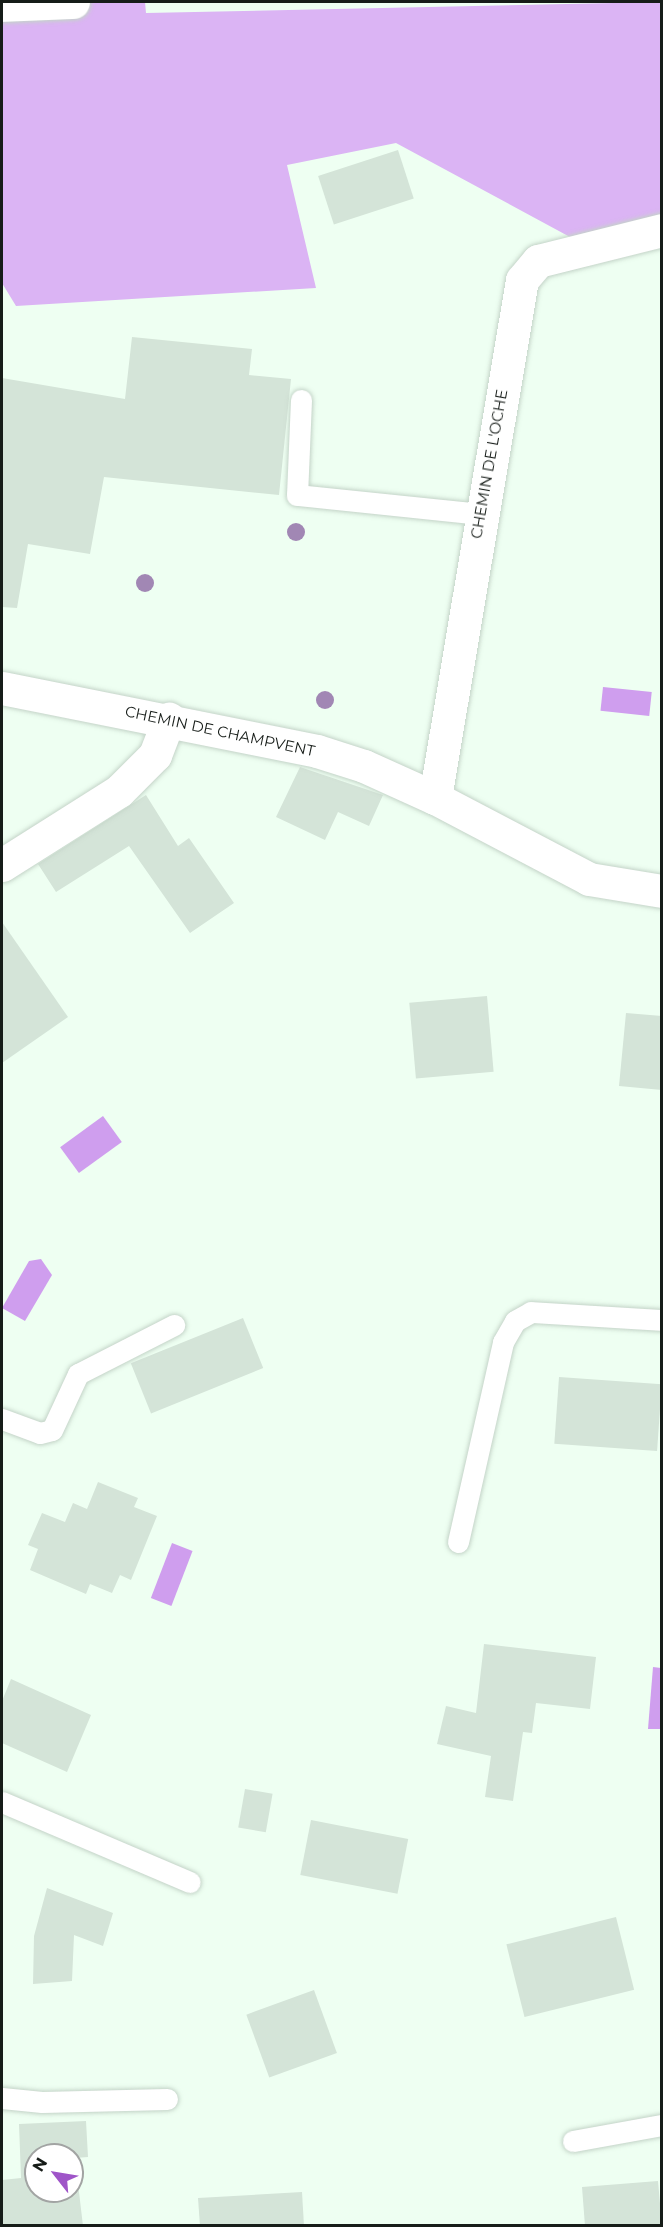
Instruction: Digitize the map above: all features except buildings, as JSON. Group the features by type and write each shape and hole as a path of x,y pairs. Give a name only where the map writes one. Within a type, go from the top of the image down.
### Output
{"street":[{"path":"2,5 73,2"},
{"name":"CHEMIN DE L'OCHE","path":"435,798 480,514 522,280 538,261 662,230"},
{"name":"CHEMIN DE CHAMPVENT","path":"2,688 170,719 317,751 364,766 435,798 589,879 662,891"},
{"path":"2,865 119,791 154,755 170,719"}],"lane":[{"path":"301,400 297,495 480,514"},
{"path":"458,1542 503,1342 515,1321 531,1312 662,1320"},
{"path":"2,1419 40,1433 52,1430 78,1374 174,1325"},
{"path":"2,1802 190,1882"},
{"path":"2,2097 42,2102 167,2099"},
{"path":"573,2141 662,2125"}],"shaded area":[{"path":"2,2 145,2 146,13 661,2 661,236 570,237 396,143 287,165 316,288 16,306 2,283"},
{"path":"603,687 652,692 649,716 600,711"},
{"path":"103,1116 122,1142 79,1173 60,1147"},
{"path":"41,1259 52,1275 25,1321 2,1308 29,1261"},
{"path":"172,1543 193,1551 171,1606 151,1598"},
{"path":"653,1667 661,1668 661,1729 648,1729"}]}
